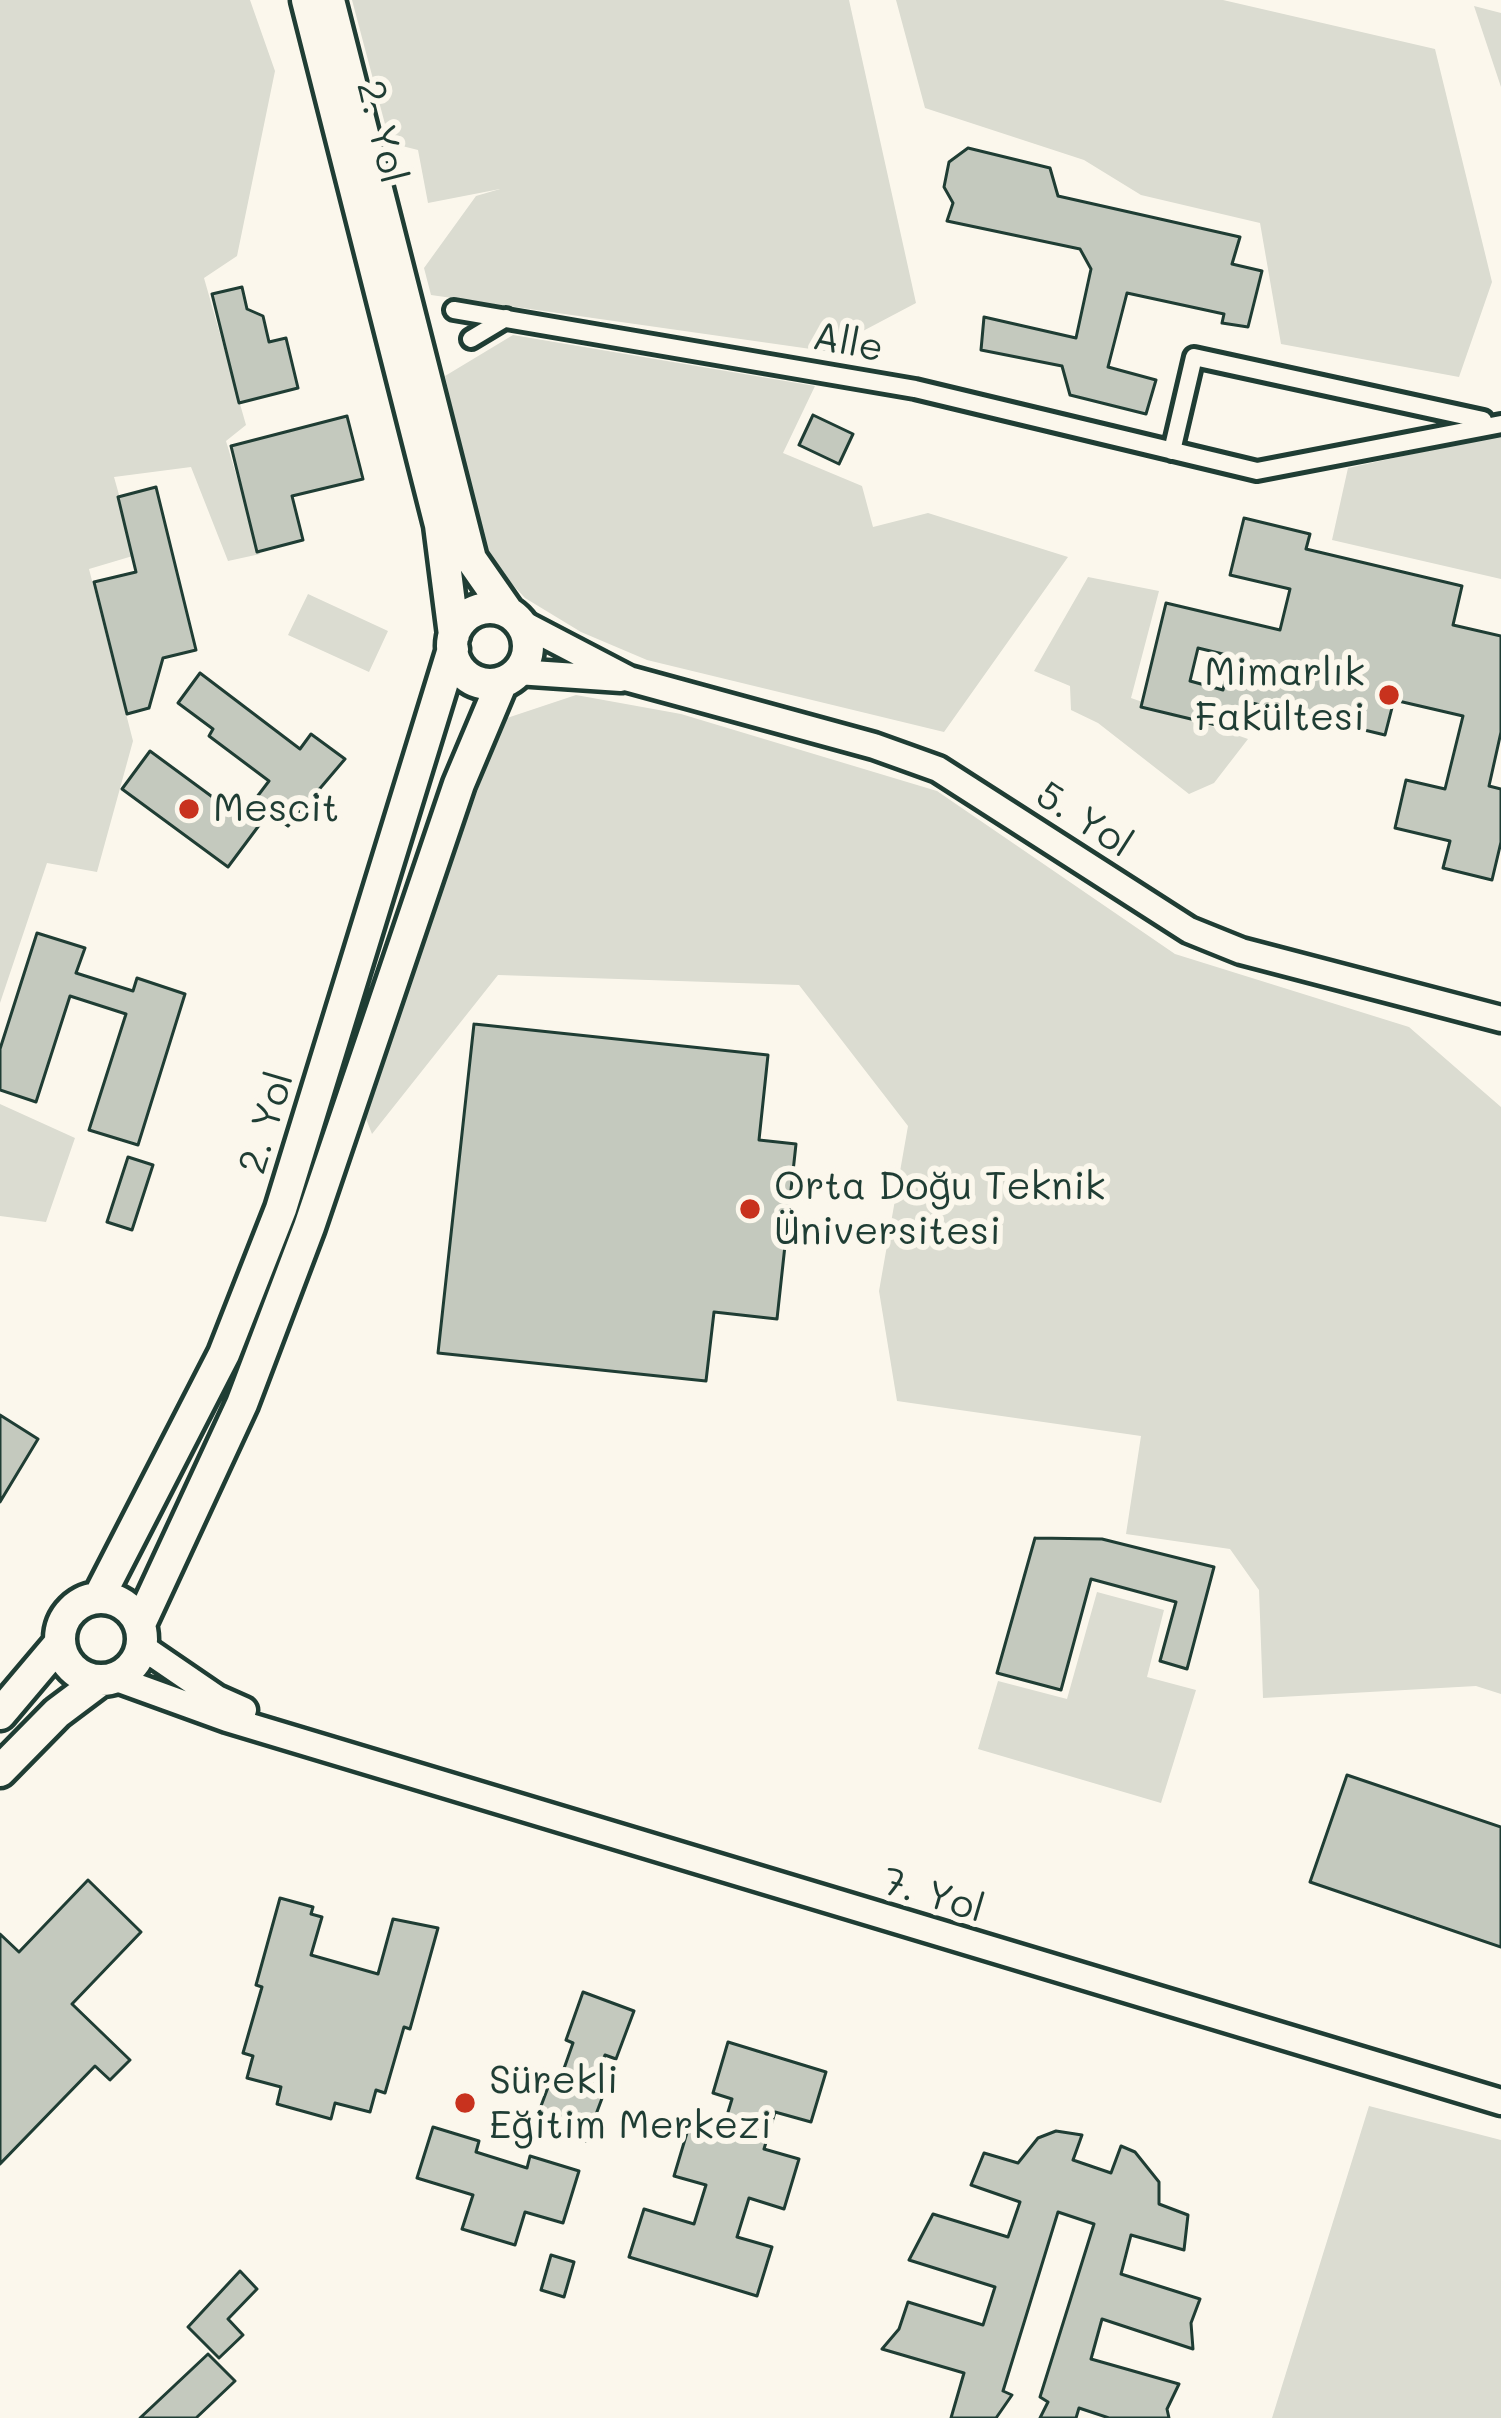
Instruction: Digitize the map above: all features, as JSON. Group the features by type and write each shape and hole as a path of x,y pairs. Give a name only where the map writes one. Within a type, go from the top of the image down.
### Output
{"street":[{"name":"2. Yol","path":"307,0 364,178"},
{"name":"2. Yol","path":"0,1771 57,1713 135,1662 140,1635 242,1404 309,1227 458,784 510,677 528,653 514,617 471,559 397,309 364,178 329,0"},
{"name":"2. Yol","path":"0,1714 60,1643 61,1629 74,1607 99,1597 224,1354 281,1209 453,642 444,544 397,309"},
{"name":"Alle","path":"462,314 915,389 1257,471 1494,422"},
{"path":"471,339 507,318"},
{"name":"Alle","path":"1172,451 1194,356 1494,422"},
{"path":"510,677 470,677 453,642 476,611 514,617"},
{"name":"5. Yol","path":"514,617 629,679 874,746 938,770 1189,930 1241,951 1501,1018"},
{"name":"5. Yol","path":"510,677 629,679"},
{"path":"99,1597 124,1604 140,1635"},
{"name":"7. Yol","path":"140,1635 217,1698 345,1753"},
{"path":"60,1643 69,1665 107,1679"},
{"name":"7. Yol","path":"107,1679 1501,2102"}],"shaded area":[{"path":"0,0 250,0 275,71 237,256 204,278 246,425 226,441 260,554 228,561 191,467 114,477 136,555 89,569 133,741 97,872 47,863 0,1003"},
{"path":"352,0 849,0 916,303 825,351 431,295 424,268 476,196 500,189 428,203 418,150 390,143"},
{"path":"896,0 1223,0 1435,49 1492,282 1459,377 1281,344 1260,223 1141,195 1084,160 925,108"},
{"path":"1474,6 1501,13 1501,87"},
{"path":"513,335 815,386 783,453 862,486 873,527 928,513 1068,557 944,732 647,660 581,632 525,598 486,556 445,376"},
{"path":"1501,437 1501,579 1332,540 1348,468"},
{"path":"1088,577 1159,591 1131,698 1248,739 1214,783 1189,794 1098,723 1071,710 1070,686 1034,671"},
{"path":"308,594 388,631 369,672 288,635"},
{"path":"576,695 681,714 937,791 1175,954 1409,1027 1501,1107 1501,1694 1476,1686 1263,1698 1259,1590 1230,1549 1126,1534 1141,1436 897,1401 879,1291 908,1126 799,985 498,975 372,1134 361,1106 504,719"},
{"path":"0,1104 75,1138 46,1222 0,1216"},
{"path":"1097,1592 1164,1610 1147,1677 1196,1690 1161,1803 978,1749 998,1681 1067,1699"},
{"path":"1369,2106 1501,2140 1501,2418 1272,2418"}],"building":[{"path":"968,148 1050,168 1058,196 1240,237 1232,264 1262,271 1248,327 1222,323 1224,314 1127,293 1108,367 1156,380 1146,414 1070,395 1062,366 981,350 984,317 1076,338 1091,269 1080,249 947,221 953,203 944,187 949,162"},
{"path":"242,287 247,309 263,316 269,342 286,338 298,388 239,403 212,294"},
{"path":"813,415 853,434 839,464 799,445"},
{"path":"347,416 363,479 292,496 303,540 257,552 231,446"},
{"path":"156,487 196,650 163,658 149,708 127,714 94,582 136,572 118,497"},
{"name":"Mimarlık Fakültesi","path":"1244,518 1310,534 1306,549 1462,586 1453,625 1501,636 1501,732 1489,786 1501,789 1501,842 1492,880 1443,868 1450,841 1395,828 1406,780 1445,789 1463,716 1394,700 1385,735 1252,703 1245,732 1141,707 1166,603 1280,630 1290,589 1230,575","holes":["1198,648 1231,656 1223,690 1190,681"]},
{"path":"200,673 300,749 311,734 345,759 288,826 269,812 228,867 122,789 150,751 241,818 269,781 209,736 213,729 178,703"},
{"path":"37,933 85,948 76,973 133,991 137,978 185,994 138,1145 89,1130 126,1014 70,996 36,1102 0,1090 0,1049"},
{"path":"474,1024 768,1055 759,1140 796,1144 777,1319 714,1312 706,1381 438,1353"},
{"path":"128,1157 153,1165 132,1230 107,1222"},
{"path":"0,1415 38,1439 0,1502"},
{"path":"1035,1538 1102,1539 1214,1567 1187,1669 1160,1661 1176,1602 1091,1579 1061,1690 997,1673"},
{"path":"1347,1775 1501,1827 1501,1947 1310,1882"},
{"path":"88,1880 141,1932 72,2004 130,2060 110,2080 95,2066 0,2164 0,1934 19,1952"},
{"path":"280,1898 313,1907 311,1914 322,1917 311,1955 378,1974 393,1919 438,1928 410,2029 404,2027 385,2093 376,2090 370,2112 335,2103 331,2119 277,2104 281,2087 247,2078 253,2056 243,2053"},
{"path":"583,1992 634,2011 616,2059 605,2055 592,2089 604,2093 586,2141 535,2122 553,2074 561,2077 573,2043 566,2040"},
{"path":"728,2042 826,2072 811,2122 775,2112 764,2149 799,2159 784,2209 749,2198 737,2237 772,2247 757,2296 629,2257 644,2209 694,2224 706,2185 674,2176 689,2126 721,2135 732,2099 713,2093"},
{"path":"433,2127 479,2141 476,2152 527,2168 530,2156 579,2171 563,2223 525,2212 515,2245 462,2229 473,2195 417,2178"},
{"path":"1056,2131 1082,2135 1073,2160 1111,2173 1121,2146 1135,2152 1159,2182 1159,2204 1188,2215 1184,2250 1131,2235 1121,2274 1200,2299 1191,2323 1193,2349 1102,2319 1091,2359 1179,2384 1167,2409 1169,2418 1109,2418 1079,2408 1076,2418 1040,2418 1048,2402 1040,2397 1094,2224 1058,2212 1003,2391 1012,2395 996,2418 951,2418 964,2373 882,2349 899,2329 908,2302 983,2325 995,2287 909,2260 933,2214 1008,2237 1020,2202 971,2185 984,2153 1018,2163 1038,2138"},
{"path":"551,2255 574,2262 564,2297 541,2290"},
{"path":"240,2271 257,2289 228,2319 243,2335 219,2358 188,2327"},
{"path":"208,2354 235,2381 196,2418 140,2418"}],"place":[{"name":"Mimarlık Fakültesi","path":"1389,695"},
{"name":"Mescit","path":"189,809"},
{"name":"Orta Doğu Teknik Üniversitesi","path":"750,1209"},
{"name":"Sürekli Eğitim Merkezi","path":"465,2103"}]}
